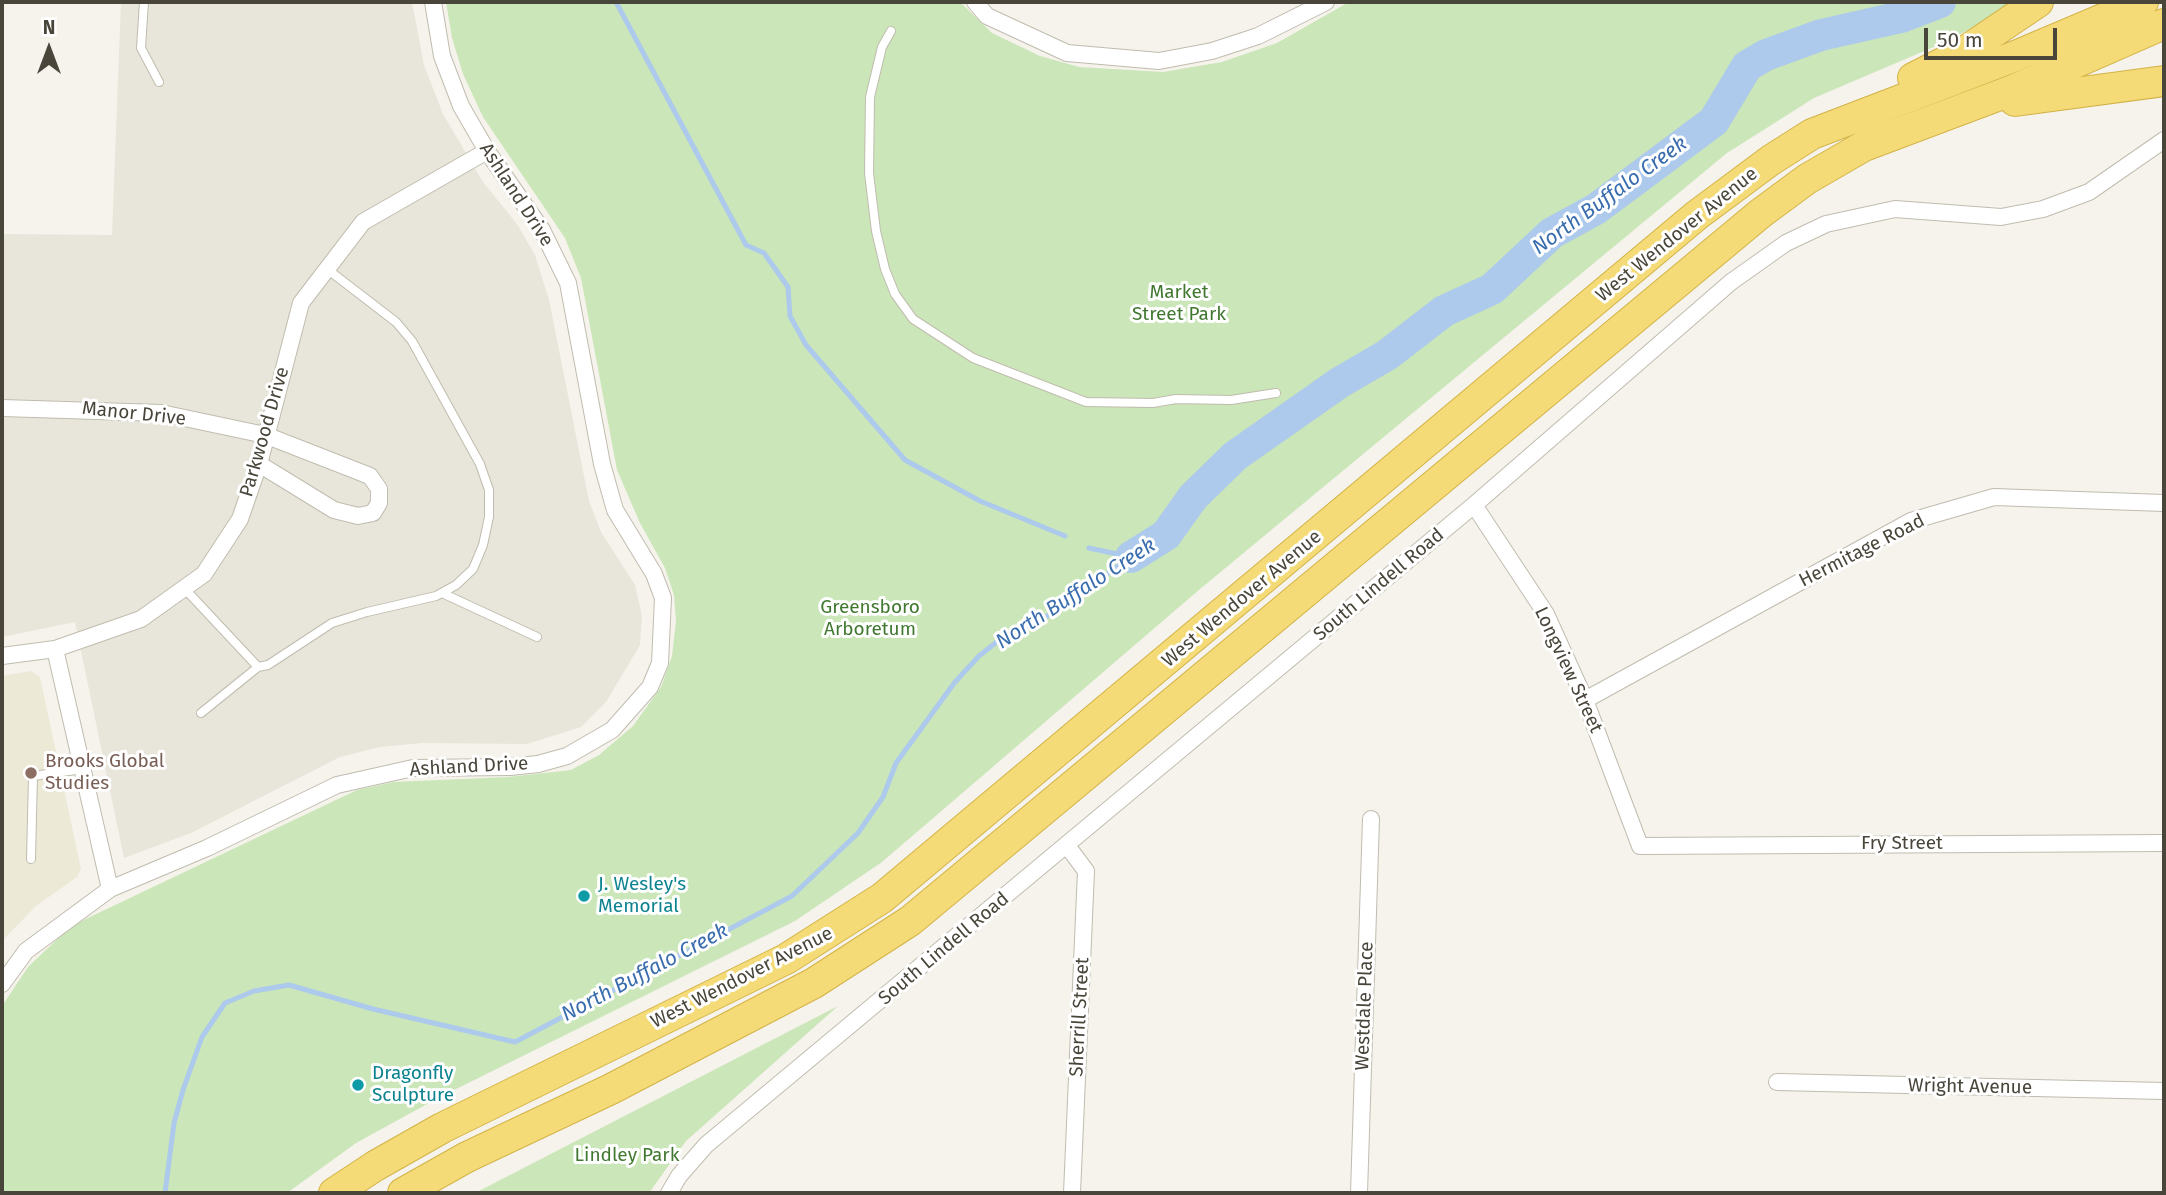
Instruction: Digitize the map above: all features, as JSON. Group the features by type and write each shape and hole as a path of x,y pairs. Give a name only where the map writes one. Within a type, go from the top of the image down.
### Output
{"highway":[{"path":"1812,134 1965,52 2038,2"},
{"name":"West Wendover Avenue","path":"334,1193 374,1166 442,1128 786,959 883,898 1697,215 1771,160 1812,134 2014,57 2143,2"},
{"name":"West Wendover Avenue","path":"402,1193 467,1157 623,1083 814,983 863,954 921,912 1760,213 1807,179 1864,146 2071,66 2164,24"},
{"path":"1966,107 2164,81"}],"street":[{"name":"Ashland Drive","path":"2,984 26,951 110,889 207,848 337,785 413,768 509,767 538,764 567,756 612,730 650,687 660,663 663,598 654,575 615,510 602,464 568,283 542,229 487,151 461,106 442,56 433,2"},
{"path":"975,2 987,16 1067,53 1159,61 1212,51 1258,36 1326,2"},
{"name":"South Lindell Road","path":"669,1193 679,1176 706,1145 1068,847 1474,505 1721,290 1786,243 1826,224 1895,209 2001,217 2043,209 2089,192 2164,140"},
{"name":"Parkwood Drive","path":"2,656 55,649 141,618 204,573 240,519 259,464 301,303 363,222 487,151"},
{"name":"Manor Drive","path":"2,408 161,413 265,435 370,476 379,489 379,503 373,513 358,516 334,510 259,464"},
{"name":"Hermitage Road","path":"1586,700 1911,522 1994,497 2164,503"},
{"name":"Longview Street","path":"1474,505 1546,614 1586,700 1640,846"},
{"path":"55,649 110,889"},
{"name":"Westdale Place","path":"1359,1193 1371,818"},
{"name":"Fry Street","path":"1640,846 2164,843"},
{"name":"Sherrill Street","path":"1068,847 1086,872 1072,1193"},
{"name":"Wright Avenue","path":"1777,1082 2164,1091"}],"lane":[{"path":"144,2 141,48 159,82"},
{"path":"891,31 883,47 870,97 869,173 876,231 885,269 895,294 913,318 937,337 973,358 1086,402 1231,400 1276,393"},
{"path":"201,713 258,667 268,665 332,623 442,593 456,585 473,569 483,545 489,517 489,490 480,464 412,341 396,322 327,269"},
{"path":"184,588 258,667"},
{"path":"442,593 537,638"},
{"path":"31,859 33,776 83,769"}],"shaded area":[{"path":"121,2 412,2 424,65 443,114 483,182 517,224 535,255 549,300 589,501 601,532 635,585 642,616 640,645 606,702 581,727 527,744 422,743 380,747 340,757 191,833 124,858 75,622 2,637 2,234 112,235"},
{"name":"Brooks Global Studies","path":"31,671 40,677 81,869 77,877 36,906 2,941 2,676"}],"green space":[{"path":"446,2 960,2 992,33 1040,56 1079,67 1163,72 1222,62 1277,43 1349,2 2017,2 1950,40 1814,98 1727,153 1200,589 882,862 795,921 438,1098 356,1143 287,1193 2,1193 2,1006 28,967 71,926 357,790 394,782 508,777 571,770 599,755 633,726 661,687 672,656 676,621 674,595 665,568 640,523 617,470 581,278 565,238 483,117 463,74 452,38"},
{"name":"Lindley Park","path":"838,1006 686,1141 649,1193 475,1193"}],"waterway":[{"path":"616,2 746,245 764,253 788,287 790,316 806,345 905,460 980,501 1065,536"},
{"name":"North Buffalo Creek","path":"1131,557 1166,535 1193,497 1235,456 1339,383 1387,355 1444,311 1492,289 1552,233 1596,209 1714,121 1747,66 1766,55 1821,35 1901,17 1940,2"},
{"path":"1089,548 1131,557"},
{"name":"North Buffalo Creek","path":"165,1193 174,1123 183,1090 202,1037 225,1003 254,991 289,985 373,1009 515,1042 792,896 858,833 883,797 896,763 955,682 979,656 1008,633 1040,621 1131,557"}],"place":[{"name":"Brooks Global Studies","path":"31,773"},
{"name":"J. Wesley's Memorial","path":"584,896"},
{"name":"Dragonfly Sculpture","path":"358,1085"}],"park label":[{"name":"Market Street Park","path":"1179,304"},
{"name":"Greensboro Arboretum","path":"870,619"}]}
